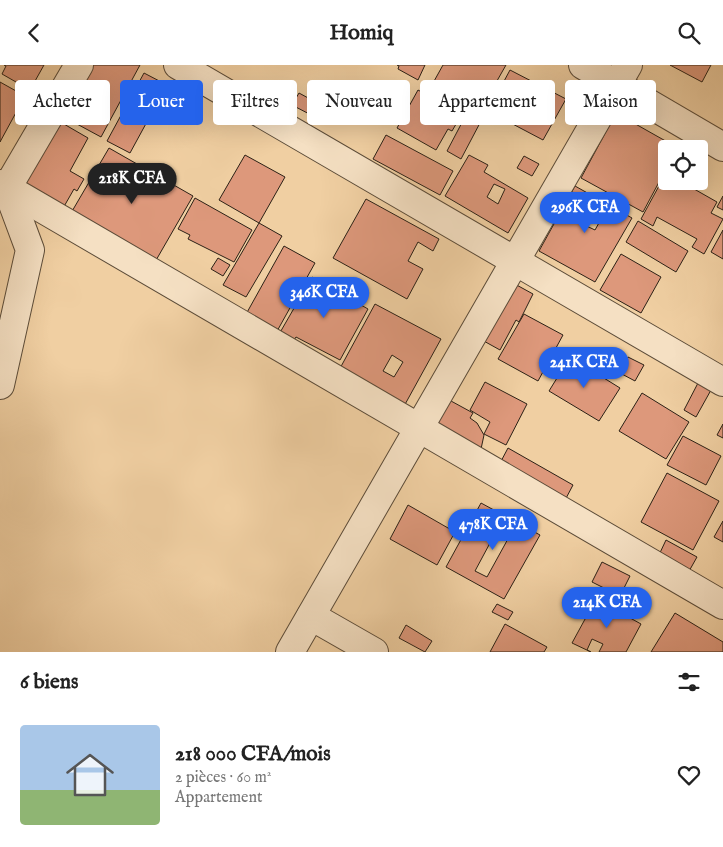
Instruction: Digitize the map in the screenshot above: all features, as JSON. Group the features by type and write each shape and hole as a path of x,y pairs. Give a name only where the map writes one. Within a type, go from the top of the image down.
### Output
{"street":[{"path":"4,186 79,65"},
{"path":"178,65 723,382"},
{"path":"583,65 623,75 723,147"},
{"path":"290,652 623,75"},
{"path":"0,385 30,250 4,186"},
{"path":"4,186 723,605"},
{"path":"311,615 374,652"}],"building":[{"path":"4,65 44,65 36,80 15,81 2,74 6,66"},
{"path":"93,65 140,65 132,80 120,80 120,102 110,120 110,80 85,80"},
{"path":"397,65 425,65 418,80 398,69 399,66"},
{"path":"443,65 506,65 497,80 435,80"},
{"path":"670,65 711,65 702,82"},
{"path":"510,70 529,80 505,80"},
{"path":"144,73 157,80 140,80"},
{"path":"0,82 15,90 15,114 0,142"},
{"path":"418,90 420,91 420,125 456,125 452,131 448,129 436,150 397,128 399,125 410,125 410,104"},
{"path":"299,93 307,97 307,113 297,108 297,96"},
{"path":"555,93 565,98 555,119"},
{"path":"120,117 120,125 145,125 130,153 107,141"},
{"path":"54,125 66,125 88,138 70,171 84,179 77,191 74,189 62,210 20,186"},
{"path":"79,125 108,125 101,137"},
{"path":"461,125 479,125 461,159 447,151"},
{"path":"515,125 551,125 543,140"},
{"path":"610,125 637,125 664,140 658,140 658,184 643,212 581,178"},
{"path":"386,135 453,171 440,195 373,159"},
{"path":"109,148 193,196 155,262 71,213"},
{"path":"245,155 285,177 259,223 219,200"},
{"path":"469,155 488,165 484,172 528,198 508,233 445,196","holes":["494,184 505,189 498,204 487,197"]},
{"path":"524,156 539,164 532,176 517,168"},
{"path":"575,186 632,218 595,282 539,251","holes":["581,211 600,221 595,230 576,221"]},
{"path":"658,188 658,190 696,190 717,202 711,213 723,219 704,254 692,247 697,239 657,217 653,226 641,219"},
{"path":"723,196 723,210 717,207"},
{"path":"195,198 252,230 234,262 188,239 190,235 178,229"},
{"path":"366,199 439,239 433,251 418,242 408,261 423,269 407,299 333,258"},
{"path":"638,221 688,251 676,272 626,242"},
{"path":"259,223 282,236 246,297 223,285"},
{"path":"723,230 723,259 711,252"},
{"path":"284,246 315,263 276,333 245,316"},
{"path":"621,254 661,277 641,313 600,290"},
{"path":"218,258 230,265 223,276 211,269"},
{"path":"312,277 368,309 340,360 296,337 292,343 278,336"},
{"path":"513,283 533,294 519,322 516,320 500,350 482,340"},
{"path":"375,304 441,339 403,408 338,372","holes":["392,355 403,362 394,377 383,371"]},
{"path":"524,314 563,335 538,381 498,359"},
{"path":"570,357 620,388 599,421 549,391"},
{"path":"628,357 644,365 635,381 620,373"},
{"path":"485,382 527,404 506,445 484,434 490,422 470,410"},
{"path":"698,383 711,390 696,417 684,410"},
{"path":"642,393 689,422 666,459 619,431"},
{"path":"440,395 473,413 470,418 477,423 484,435 481,449 426,420"},
{"path":"723,424 723,438 717,435"},
{"path":"683,436 721,456 706,485 667,465"},
{"path":"508,448 573,485 564,502 499,465"},
{"path":"667,473 719,501 693,550 641,522"},
{"path":"481,503 540,535 504,599 446,567","holes":["497,530 509,537 487,577 475,571"]},
{"path":"408,505 455,532 437,565 390,539"},
{"path":"723,521 723,542 714,537"},
{"path":"666,540 697,557 688,573 658,557"},
{"path":"602,562 630,576 620,596 592,582"},
{"path":"596,599 641,624 626,652 599,652 603,644 592,639 587,650 591,652 572,643"},
{"path":"497,604 513,612 508,620 492,612"},
{"path":"675,613 723,642 723,652 651,652"},
{"path":"505,624 547,647 544,652 490,652"},
{"path":"406,625 432,641 425,652 399,638"}]}
